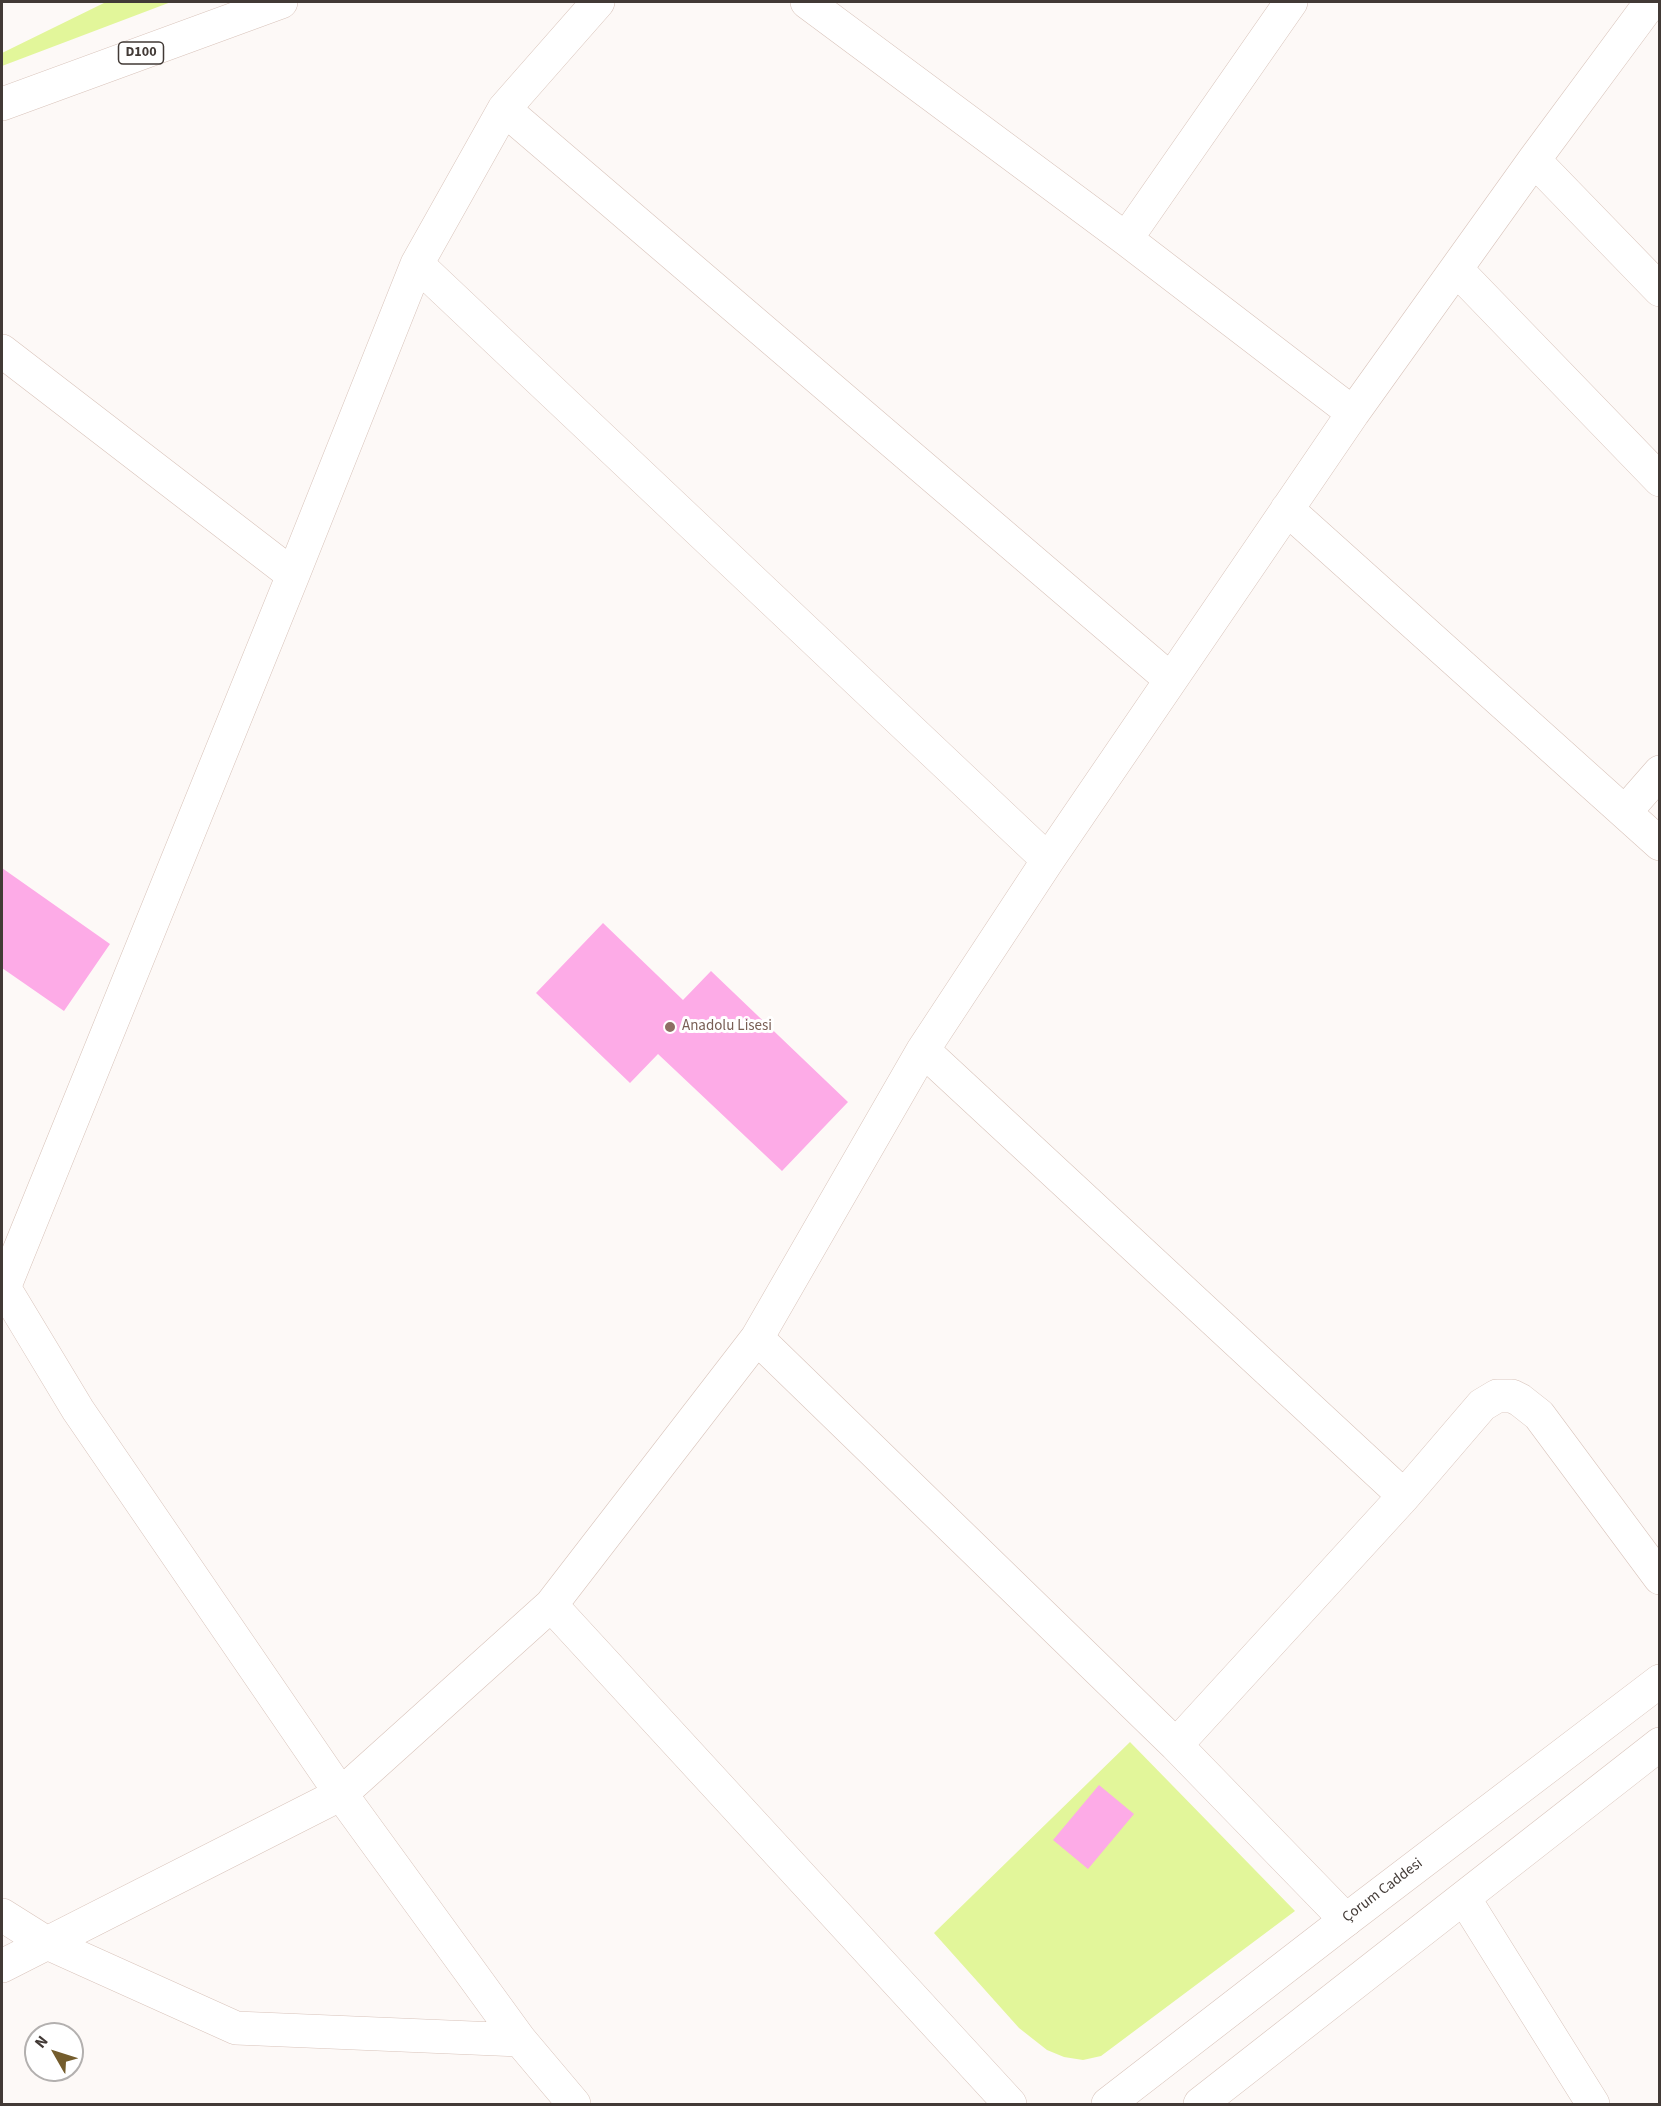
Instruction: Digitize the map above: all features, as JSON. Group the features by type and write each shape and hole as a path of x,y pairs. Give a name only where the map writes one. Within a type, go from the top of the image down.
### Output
{"main road":[{"name":"D100","path":"2,104 281,2"},
{"path":"574,2104 520,2040 341,1794 78,1410 3,1286 293,575 417,264 504,109 598,2"},
{"path":"807,2 1126,239 1353,413"},
{"path":"1126,239 1291,2"},
{"path":"2,1966 45,1942 341,1794 551,1605 757,1338 923,1050 1048,860 1353,413 1534,160 1651,2"},
{"path":"504,109 1170,679"},
{"path":"1534,160 1659,290"},
{"path":"417,264 1048,860"},
{"path":"1457,270 1659,480"},
{"path":"2,351 293,575"},
{"path":"1287,509 1659,844"},
{"path":"1625,813 1659,772"},
{"path":"923,1050 1404,1496"},
{"path":"757,1338 1176,1745 1346,1920"},
{"path":"1176,1745 1404,1496 1482,1405 1497,1396 1512,1396 1531,1407 1539,1415 1659,1578"},
{"path":"551,1605 1010,2104"},
{"name":"Çorum Caddesi","path":"1108,2104 1659,1681"},
{"path":"1200,2104 1659,1744"},
{"path":"1464,1898 1593,2104"},
{"path":"2,1915 45,1942 236,2028 520,2040"}],"green space":[{"path":"106,2 171,2 2,66 2,53"},
{"path":"1130,1742 1295,1911 1101,2056 1083,2060 1064,2057 1047,2050 1019,2028 934,1933"}],"building":[{"path":"2,868 110,944 64,1011 2,968"},
{"name":"Anadolu Lisesi","path":"603,923 683,1000 711,971 848,1102 782,1171 658,1054 630,1083 536,993"},
{"path":"1099,1785 1134,1814 1088,1869 1053,1840"}],"place":[{"name":"Anadolu Lisesi","path":"670,1027"}]}
